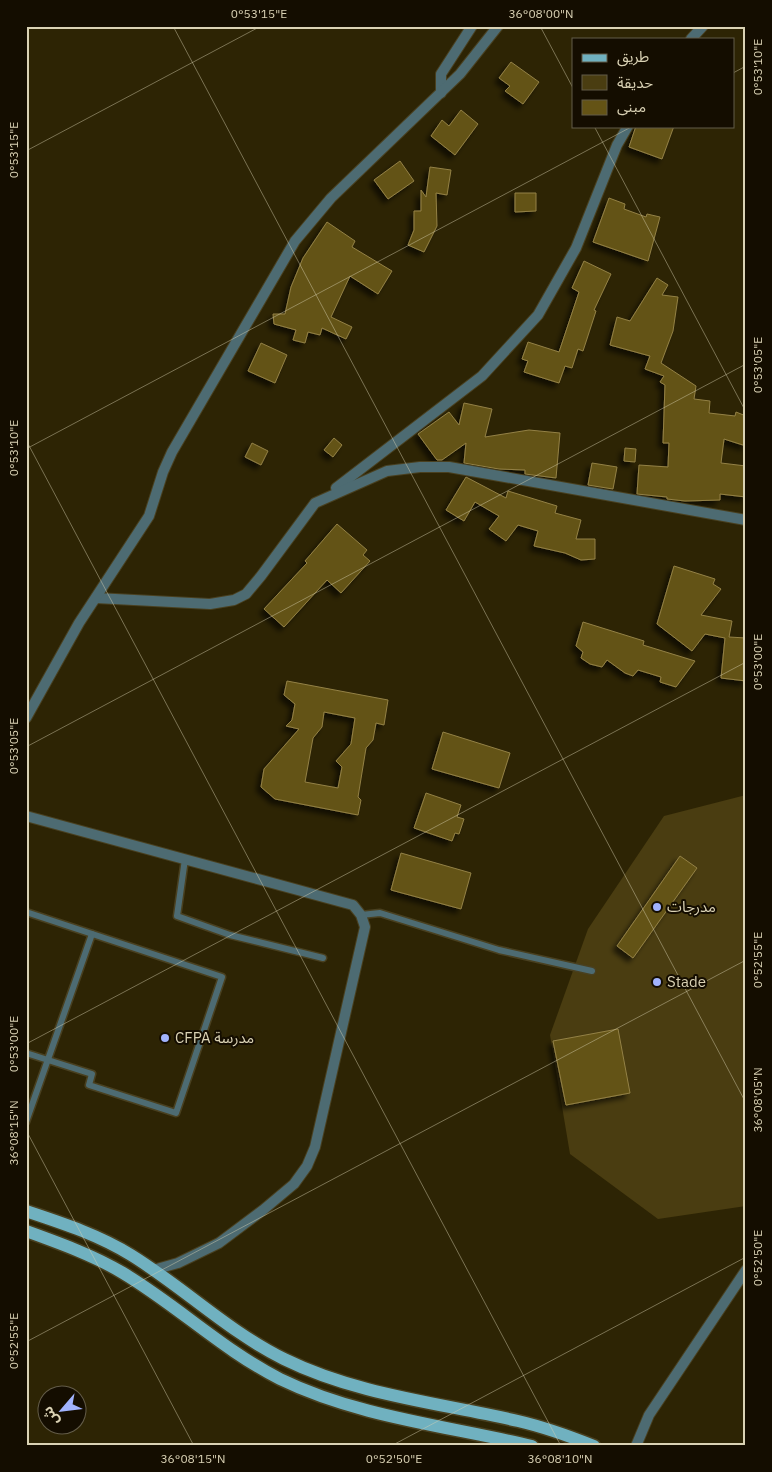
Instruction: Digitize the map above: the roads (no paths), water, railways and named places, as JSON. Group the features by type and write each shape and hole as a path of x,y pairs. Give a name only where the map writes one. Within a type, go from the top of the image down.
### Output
{"main road":[{"path":"26,1211 104,1240 153,1270 213,1315 259,1344 284,1359 325,1376 440,1406 519,1421 594,1446"},
{"path":"26,1231 83,1252 122,1272 233,1352 312,1393 389,1416 532,1446"}],"street":[{"path":"441,93 441,74 472,26"},
{"path":"26,718 75,630 149,516 163,472 172,452 295,241 332,198 460,74 498,26"},
{"path":"691,38 703,26"},
{"path":"96,598 210,604 234,600 246,594 315,504 404,438 482,376 538,315 576,248 617,145 627,128"},
{"path":"315,504 387,471 420,466 449,467 746,520"},
{"path":"26,816 353,905 361,914 365,926 315,1147 307,1166 294,1184 219,1243 178,1263 153,1270"},
{"path":"636,1446 649,1414 746,1270"}],"lane":[{"path":"185,859 177,916 230,935 323,958"},
{"path":"26,912 222,977 176,1113 89,1085 92,1074 26,1053"},
{"path":"361,914 380,912 499,950 592,971"},
{"path":"26,1122 92,934"}],"place":[{"name":"مدرجات","path":"657,907"},
{"name":"Stade","path":"657,982"},
{"name":"CFPA مدرسة","path":"165,1038"}]}
